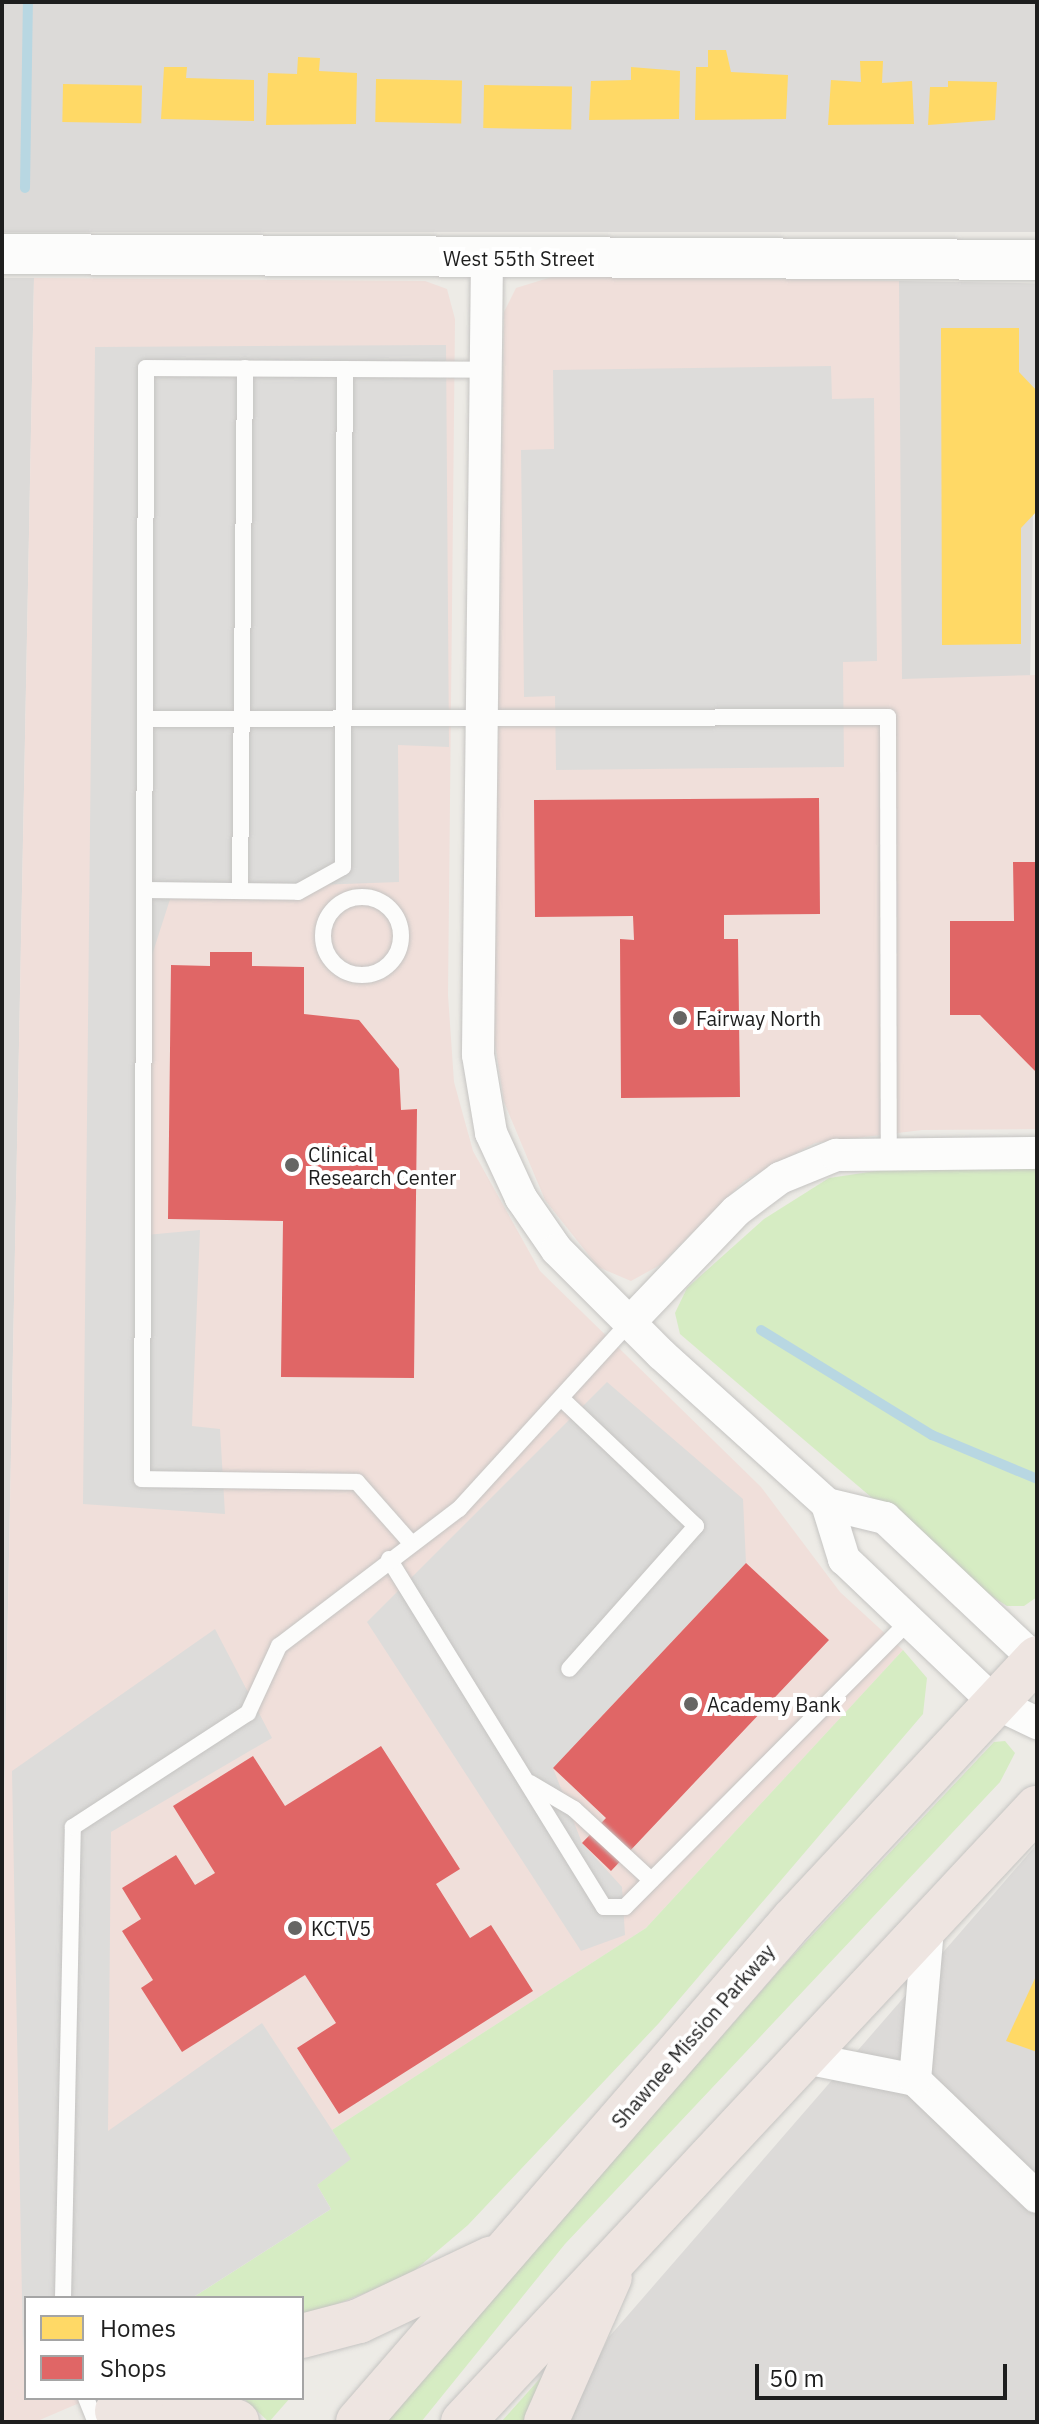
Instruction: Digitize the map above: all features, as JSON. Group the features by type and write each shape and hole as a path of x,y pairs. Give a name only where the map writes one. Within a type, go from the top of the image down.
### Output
{"highway":[{"name":"Shawnee Mission Parkway","path":"358,2422 793,1920 1037,1659"},
{"path":"463,2422 800,2057 928,1927 1037,1808"},
{"path":"304,2335 359,2321 508,2250"},
{"path":"546,2422 620,2253"},
{"path":"107,2410 184,2401 217,2408 237,2422"}],"street":[{"name":"West 55th Street","path":"2,254 1037,260"},
{"path":"487,258 478,1055 491,1133 521,1198 557,1250 630,1322 827,1504 885,1518 1037,1659"},
{"path":"630,1322 736,1211 780,1178 836,1155 1037,1153"},
{"path":"827,1504 844,1559 995,1703 1037,1723"},
{"path":"915,2080 928,1927"},
{"path":"800,2057 915,2080 1037,2197"}],"lane":[{"path":"411,1543 357,1482 142,1479 146,368 486,370"},
{"path":"240,890 245,368"},
{"path":"145,890 298,892 343,867 345,369"},
{"path":"145,719 481,723 888,717 889,1154"},
{"path":"312,884 332,906"},
{"path":"368,894 388,912 402,944 390,970 359,977 339,966 325,949 332,906 368,894"},
{"path":"63,2296 73,1827 248,1713 279,1646 389,1559 459,1509 630,1322"},
{"path":"561,1398 696,1526 569,1669"},
{"path":"389,1559 604,1907 625,1907 909,1621"},
{"path":"525,1780 574,1809 651,1880"}],"shaded area":[{"path":"2,2 1037,2 1037,232 2,232"},
{"path":"555,276 899,281 902,679 1037,675 1037,1129 922,1130 815,1143 744,1181 660,1265 631,1281 598,1267 545,1200 504,1102 494,1038 504,312 516,288"},
{"path":"2,278 34,278 2,1914"},
{"path":"34,278 425,281 447,289 455,319 448,995 454,1082 473,1151 540,1271 761,1487 840,1592 903,1650 646,1928 332,2130 351,2159 194,2296 24,2296 24,2400 86,2400 35,2422 2,2422 2,1914"},
{"path":"899,281 1037,283 1030,681 892,679"},
{"path":"446,345 449,747 398,745 399,882 173,890 144,980 146,1235 200,1230 192,1426 220,1429 225,1514 83,1504 95,347"},
{"path":"831,366 832,399 874,398 877,661 843,662 844,767 556,770 555,696 524,697 521,450 554,449 553,370"},
{"path":"607,1382 743,1499 746,1563 553,1768 582,1843 622,1887 625,1935 581,1951 367,1622"},
{"path":"215,1629 272,1738 111,1832 108,2131 262,2023 351,2159 317,2185 331,2209 195,2296 24,2296 23,2351 12,1771"},
{"path":"1037,1844 1037,2422 565,2422 609,2337"}],"green space":[{"path":"903,1167 1037,1167 1037,1597 1024,1606 1007,1606 973,1584 680,1334 675,1313 687,1288 764,1219 829,1178"},
{"path":"903,1650 927,1678 923,1714 659,2023 468,2225 408,2276 304,2317 304,2296 195,2296 331,2209 317,2185 350,2159 332,2130 646,1928"},
{"path":"1005,1741 1015,1753 1000,1782 565,2244 421,2422 384,2422 785,1964 994,1742"},
{"path":"544,2374 525,2422 501,2422"},
{"path":"245,2400 288,2400 269,2422"}],"building: Homes":[{"path":"708,50 726,50 731,72 788,75 786,119 695,120 696,67 708,67"},
{"path":"298,57 320,58 319,71 357,73 356,124 266,125 268,73 297,74"},
{"path":"860,61 883,61 882,83 912,81 914,124 828,125 831,80 861,82"},
{"path":"164,67 187,67 186,78 254,80 254,121 161,119"},
{"path":"631,67 680,71 679,119 589,120 591,81 631,80"},
{"path":"376,79 462,81 461,123 375,122"},
{"path":"948,81 997,82 995,120 928,125 930,87 948,87"},
{"path":"63,84 142,85 141,123 62,122"},
{"path":"484,85 572,87 571,130 483,128"},
{"path":"941,328 1019,328 1019,372 1037,391 1037,511 1021,528 1021,644 942,645"},
{"path":"1037,1974 1037,2052 1006,2041"}],"building: Shops":[{"name":"Fairway North","path":"819,798 820,914 724,915 724,939 738,939 740,1097 621,1098 620,939 634,940 633,916 535,917 534,800"},
{"path":"1013,862 1037,862 1037,1073 980,1015 950,1015 950,921 1014,921"},
{"name":"Clinical Research Center","path":"210,952 252,952 252,966 304,967 304,1014 359,1020 399,1069 401,1110 417,1109 414,1378 281,1377 283,1221 168,1219 171,965 210,966"},
{"name":"Academy Bank","path":"746,1563 829,1640 611,1871 582,1843 606,1818 553,1768"},
{"name":"KCTV5","path":"381,1746 460,1869 436,1884 470,1938 491,1925 533,1991 339,2114 297,2048 336,2023 305,1975 182,2052 141,1988 153,1980 122,1931 141,1919 122,1888 176,1855 195,1885 215,1873 173,1806 253,1756 285,1806"}],"waterway":[{"path":"25,188 28,2"},
{"path":"761,1330 932,1435 1037,1479"}],"place":[{"name":"Fairway North","path":"680,1018"},
{"name":"Clinical Research Center","path":"292,1165"},
{"name":"Academy Bank","path":"691,1704"},
{"name":"KCTV5","path":"295,1928"}]}
